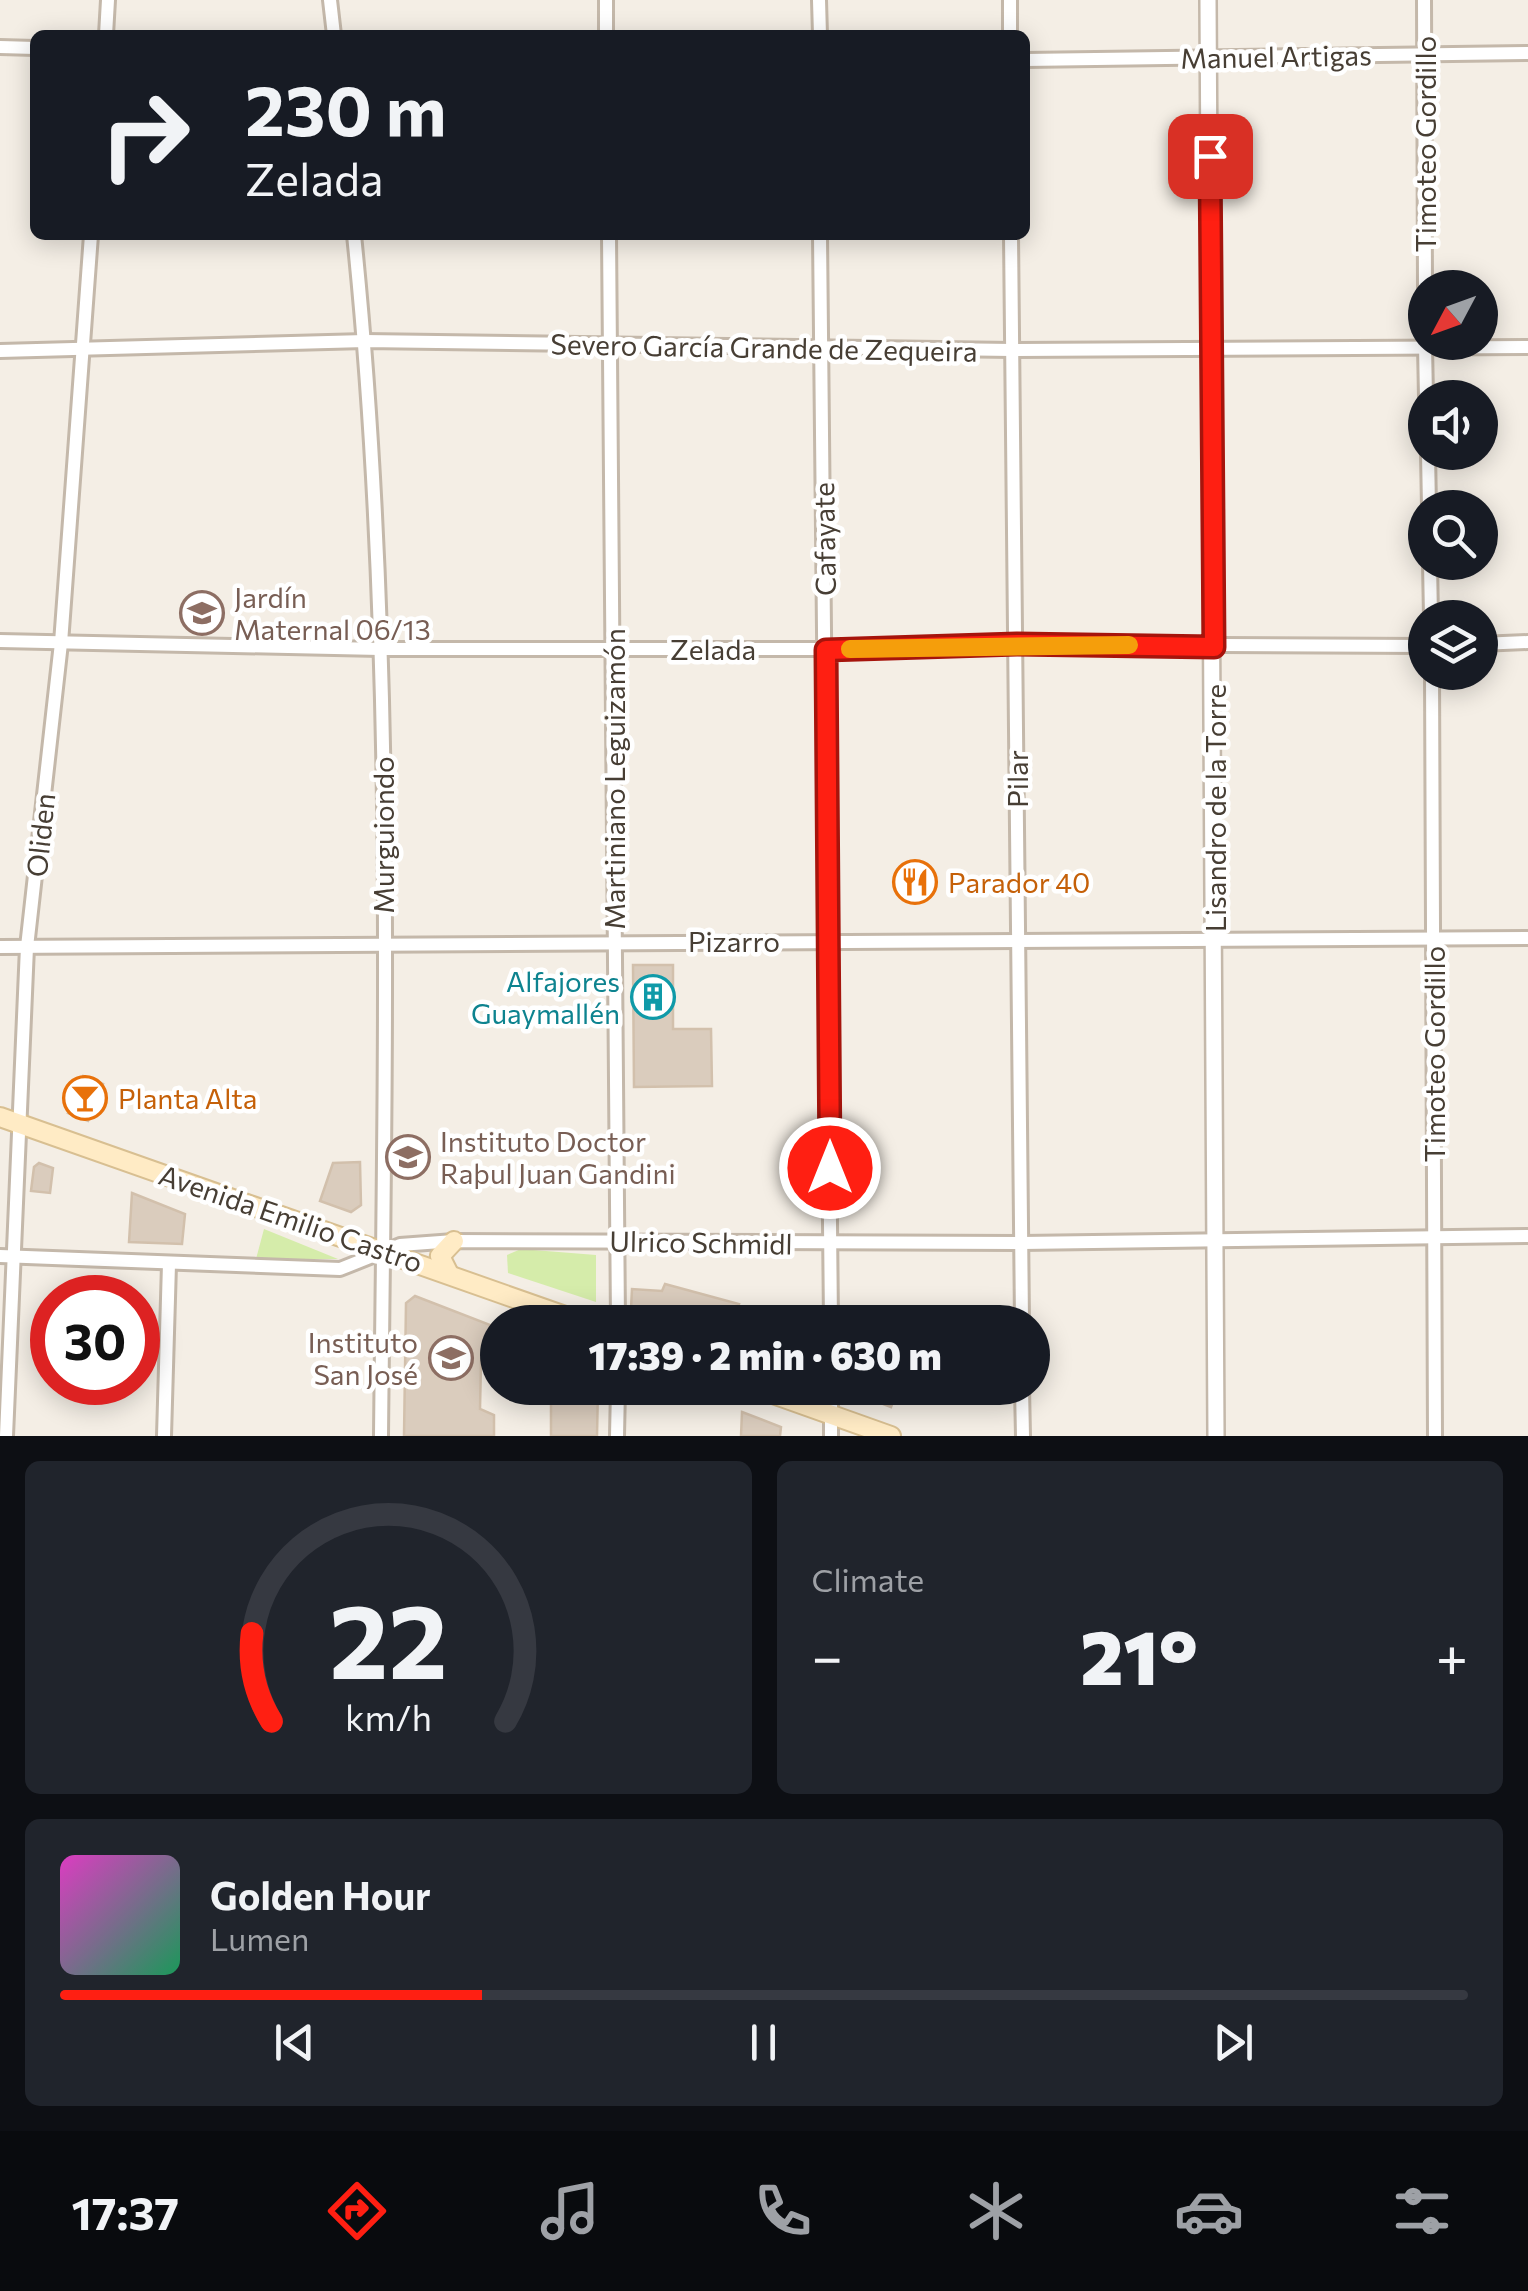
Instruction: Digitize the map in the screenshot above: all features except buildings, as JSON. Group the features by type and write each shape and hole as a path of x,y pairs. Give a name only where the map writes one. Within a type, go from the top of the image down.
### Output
{"main road":[{"name":"Avenida Emilio Castro","path":"8,1120 535,1305"},
{"path":"450,1274 440,1256 454,1241"},
{"path":"802,1405 891,1436"}],"street":[{"path":"106,30 108,0"},
{"path":"330,0 333,30"},
{"path":"606,0 606,30"},
{"path":"820,0 820,30"},
{"path":"1010,0 1010,30"},
{"name":"Lisandro de la Torre","path":"1208,0 1216,1436"},
{"name":"Timoteo Gordillo","path":"1424,0 1425,270"},
{"path":"0,47 30,48"},
{"name":"Manuel Artigas","path":"1030,60 1528,52"},
{"name":"Oliden","path":"6,1436 8,1120 62,643 91,240"},
{"name":"Murguiondo","path":"355,240 365,341 380,649 384,945 381,1436"},
{"name":"Martiniano Leguizamón","path":"609,240 618,1305"},
{"name":"Cafayate","path":"820,240 831,1305"},
{"name":"Pilar","path":"1012,240 1022,1305"},
{"name":"Severo García Grande de Zequeira","path":"0,351 365,341 1012,350 1408,346"},
{"name":"Severo García Grande de Zequeira","path":"1498,347 1528,347"},
{"name":"Zelada","path":"0,641 380,649 826,650 1017,644 1408,646"},
{"path":"1498,643 1528,642"},
{"name":"Timoteo Gordillo","path":"1432,690 1435,1436"},
{"name":"Pizarro","path":"0,947 1528,938"},
{"name":"Ulrico Schmidl","path":"6,1256 340,1269 383,1250 454,1241 831,1244 1528,1236"},
{"path":"164,1436 169,1264"},
{"path":"617,1436 618,1405"},
{"path":"830,1436 831,1405"},
{"path":"1022,1405 1022,1436"}],"green space":[{"path":"264,1229 338,1259 256,1259"},
{"path":"521,1249 596,1255 596,1302 508,1273 507,1255"}],"slow traffic":[{"path":"850,649 1129,645"}],"place":[{"name":"Jardín Maternal 06/13","path":"202,613"},
{"name":"Parador 40","path":"915,882"},
{"name":"Alfajores Guaymallén","path":"653,997"},
{"name":"Planta Alta","path":"85,1098"},
{"name":"Instituto Doctor Raþul Juan Gandini","path":"408,1157"},
{"name":"Instituto San José","path":"451,1358"}],"route":[{"path":"830,1168 826,650 1017,644 1214,647 1210,156"}]}
